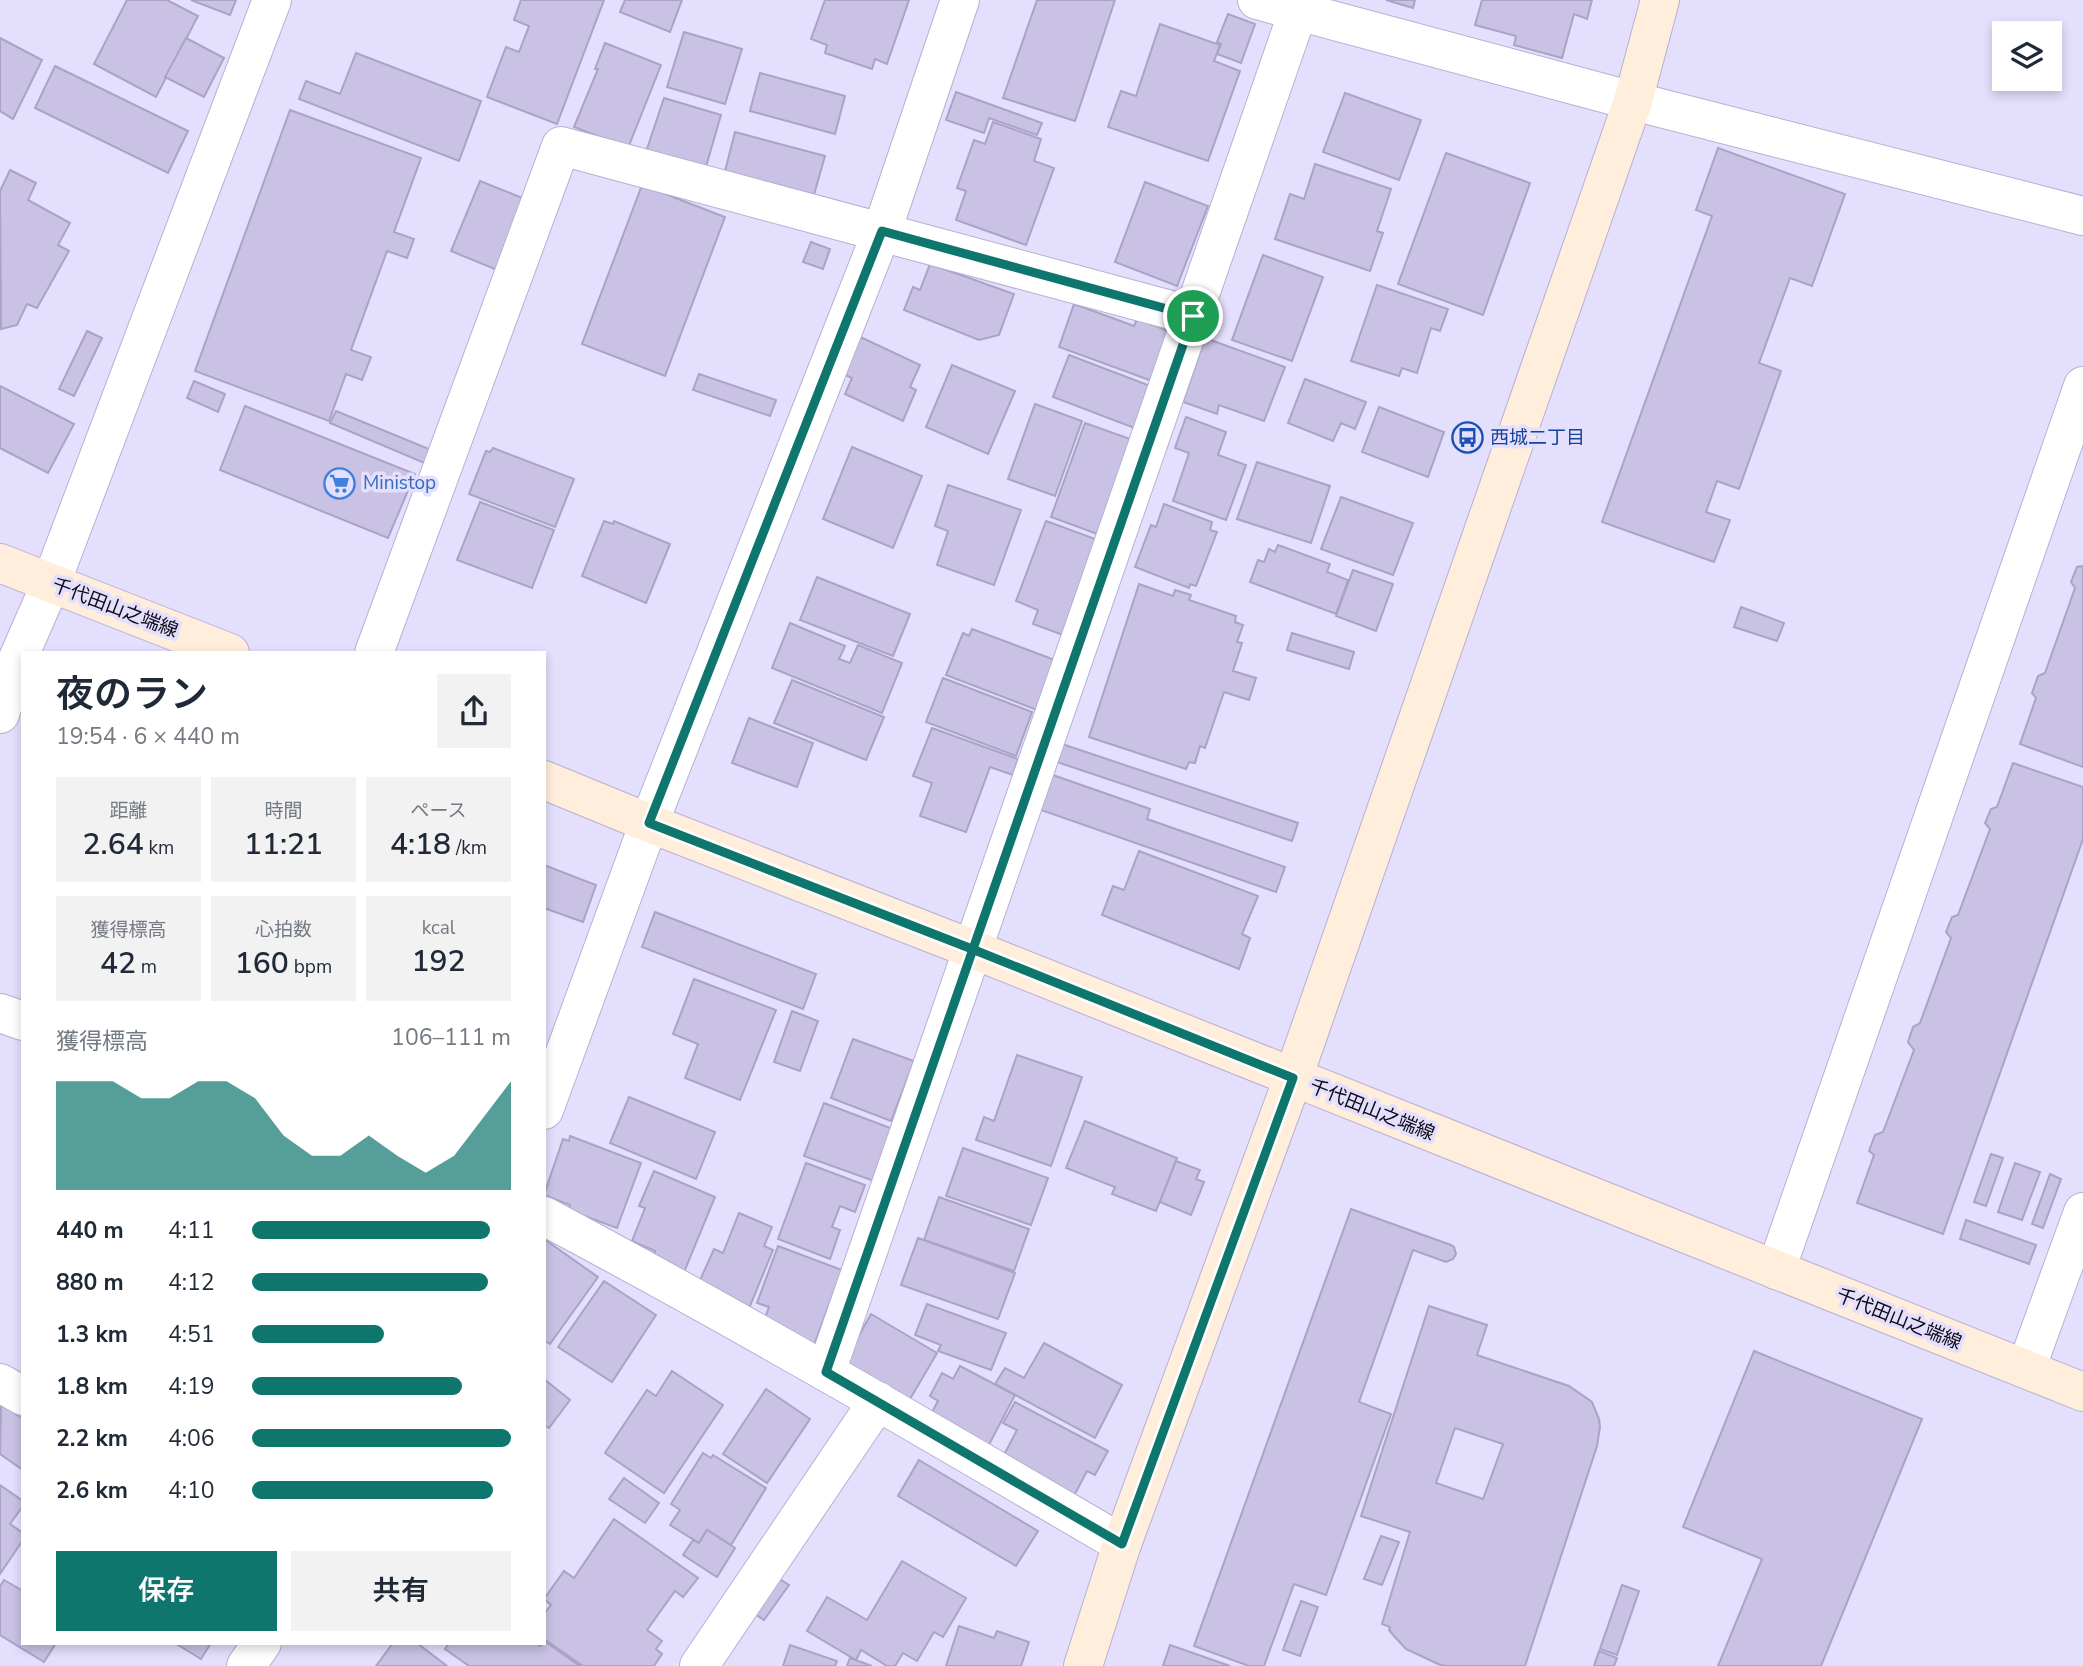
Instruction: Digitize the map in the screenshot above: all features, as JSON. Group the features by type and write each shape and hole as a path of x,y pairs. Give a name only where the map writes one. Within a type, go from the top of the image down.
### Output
{"street":[{"path":"21,651 51,583 272,0"},
{"path":"546,1105 649,823 882,231 960,0"},
{"path":"1257,0 1301,6 1633,102 2083,216"},
{"path":"1083,1666 1122,1544 1293,1078 1633,102 1660,0"},
{"path":"826,1372 1301,6"},
{"path":"375,651 561,146 1193,316"},
{"path":"1776,1270 2083,386"},
{"name":"千代田山之端線","path":"0,563 225,651"},
{"path":"0,714 21,652"},
{"name":"千代田山之端線","path":"546,781 2083,1392"},
{"path":"0,1013 21,1020"},
{"path":"2025,1369 2083,1212"},
{"path":"546,1217 878,1401 1122,1544"},
{"path":"0,1382 21,1395"},
{"path":"699,1666 878,1401"},
{"path":"246,1666 261,1645"}],"building":[{"path":"127,0 167,0 198,16 156,97 94,64"},
{"path":"191,0 236,0 230,15"},
{"path":"521,0 604,0 557,124 487,97 506,47 519,52 529,26 514,20"},
{"path":"625,0 682,0 670,32 620,12"},
{"path":"825,0 909,0 887,64 875,59 872,69 825,53 827,45 811,39"},
{"path":"1037,0 1115,0 1075,121 1003,98"},
{"path":"1386,0 1415,0 1413,8"},
{"path":"1482,0 1592,0 1587,19 1574,14 1562,58 1514,45 1516,36 1475,25"},
{"path":"1228,14 1255,24 1241,63 1217,54 1221,44 1217,42"},
{"path":"1160,24 1220,45 1214,61 1240,71 1208,161 1108,127 1121,91 1136,96"},
{"path":"684,32 742,49 725,104 667,87"},
{"path":"0,38 42,60 13,119 0,111"},
{"path":"186,38 224,58 204,97 165,77"},
{"path":"605,43 661,65 628,148 574,127 598,69 595,69"},
{"path":"356,53 481,101 459,161 299,99 306,81 340,94"},
{"path":"55,66 188,131 168,173 35,108"},
{"path":"760,73 845,96 835,134 750,111"},
{"path":"956,92 1042,123 1037,135 989,118 984,133 946,120"},
{"path":"1345,93 1421,120 1399,180 1323,152"},
{"path":"664,98 721,115 705,170 646,152"},
{"path":"290,110 421,158 394,232 414,239 407,258 387,251 351,350 371,357 362,380 346,374 329,421 195,371"},
{"path":"993,122 1041,139 1034,161 1054,168 1026,245 956,220 966,191 957,188 974,140 985,144"},
{"path":"735,132 825,156 813,198 724,175"},
{"path":"1718,148 1845,194 1812,286 1790,278 1759,363 1781,371 1739,489 1717,481 1706,512 1730,520 1714,562 1602,522 1712,216 1696,210"},
{"path":"1446,153 1530,183 1483,315 1398,284"},
{"path":"1315,164 1391,189 1377,231 1383,233 1370,271 1275,239 1290,194 1304,199"},
{"path":"10,170 36,183 28,200 70,223 58,245 69,251 37,308 27,304 17,325 1,329 0,191"},
{"path":"480,181 525,199 497,270 451,251"},
{"path":"1145,182 1208,206 1177,286 1115,262"},
{"path":"642,185 725,217 665,376 582,344"},
{"path":"811,242 830,249 823,269 803,262"},
{"path":"1263,255 1323,277 1292,361 1232,340"},
{"path":"930,264 1014,294 999,335 979,340 904,310 913,287 920,290"},
{"path":"1377,285 1448,309 1440,331 1431,328 1417,373 1402,368 1399,376 1351,361"},
{"path":"1074,304 1134,326 1137,319 1171,332 1152,381 1059,347"},
{"path":"87,331 102,338 74,396 59,389"},
{"path":"854,334 920,365 910,387 916,390 903,421 845,394 852,378 837,371"},
{"path":"1205,338 1285,367 1264,421 1219,405 1217,414 1183,402"},
{"path":"1069,355 1153,387 1137,429 1053,397"},
{"path":"952,365 1015,391 988,454 926,427"},
{"path":"699,374 776,400 770,416 693,390"},
{"path":"1305,379 1366,402 1355,429 1341,423 1333,441 1288,423"},
{"path":"194,381 225,394 218,412 187,398"},
{"path":"0,386 74,424 48,473 0,448"},
{"path":"1035,404 1082,421 1055,496 1008,479"},
{"path":"245,406 415,474 388,538 220,470"},
{"path":"1379,407 1444,432 1428,477 1362,452"},
{"path":"336,411 434,451 429,465 330,423"},
{"path":"1186,417 1226,432 1218,455 1246,465 1226,520 1173,501 1189,453 1175,448"},
{"path":"1085,423 1133,440 1100,535 1051,517"},
{"path":"852,447 922,476 893,548 823,519"},
{"path":"493,448 574,479 555,527 469,494 486,451 490,452"},
{"path":"1257,462 1330,486 1311,543 1237,519"},
{"path":"948,485 1021,510 994,585 937,565 948,531 935,526"},
{"path":"1341,497 1413,523 1393,575 1321,549"},
{"path":"480,502 554,530 532,588 457,560"},
{"path":"1164,504 1212,522 1210,530 1217,532 1196,586 1190,584 1189,588 1135,567 1151,525 1156,527"},
{"path":"604,521 613,524 614,521 670,544 646,603 582,576"},
{"path":"1046,521 1098,540 1063,635 1033,624 1038,610 1016,601"},
{"path":"1278,545 1330,564 1327,572 1348,580 1336,614 1250,582 1258,560 1264,562 1269,549 1275,552"},
{"path":"2083,566 2083,767 2020,744 2036,698 2032,693 2038,676 2045,673 2075,588 2071,582 2077,567"},
{"path":"1353,570 1393,584 1376,631 1336,616"},
{"path":"817,577 910,614 893,656 800,620"},
{"path":"1139,584 1173,596 1175,590 1191,595 1189,600 1236,616 1235,622 1243,625 1237,642 1242,643 1233,671 1256,678 1249,700 1224,692 1205,748 1200,746 1195,763 1189,762 1186,769 1089,737"},
{"path":"1741,607 1784,623 1777,641 1734,627"},
{"path":"790,623 845,646 839,659 850,663 858,645 902,663 882,713 772,668"},
{"path":"972,629 1055,660 1037,710 946,675 963,633 969,636"},
{"path":"1292,633 1354,652 1349,669 1287,650"},
{"path":"943,678 1032,712 1016,756 926,722"},
{"path":"792,680 884,717 866,760 774,723"},
{"path":"749,718 813,743 797,787 732,763"},
{"path":"932,728 1018,759 1013,775 990,767 966,832 920,816 932,783 913,776"},
{"path":"1059,743 1298,823 1292,841 1054,761"},
{"path":"2013,763 2083,787 2083,839 1943,1234 1857,1203 1874,1155 1869,1151 1875,1135 1883,1132 1914,1050 1908,1042 1913,1027 1920,1023 1951,938 1946,932 1952,917 1958,915 1990,829 1985,823 1991,809 1997,807"},
{"path":"1050,774 1150,809 1147,819 1285,867 1276,892 1038,809"},
{"path":"1139,851 1258,896 1242,934 1250,938 1239,969 1102,915 1113,886 1124,890"},
{"path":"546,866 596,885 583,922 546,909"},
{"path":"655,912 816,974 803,1009 642,947"},
{"path":"694,979 776,1010 740,1100 685,1078 698,1044 673,1034"},
{"path":"792,1011 818,1021 800,1071 774,1062"},
{"path":"853,1039 914,1061 891,1121 831,1098"},
{"path":"1017,1055 1082,1077 1051,1166 976,1140 984,1117 994,1121"},
{"path":"629,1097 715,1132 696,1179 610,1143"},
{"path":"824,1103 893,1129 874,1181 804,1156"},
{"path":"1085,1121 1177,1158 1156,1211 1112,1194 1115,1187 1066,1168"},
{"path":"570,1136 641,1163 617,1228 568,1210 570,1205 546,1196 563,1139 569,1141"},
{"path":"963,1148 1048,1178 1031,1225 946,1196"},
{"path":"1991,1154 2003,1158 1986,1206 1974,1202"},
{"path":"1176,1161 1200,1170 1196,1179 1204,1182 1191,1215 1160,1202"},
{"path":"806,1163 865,1185 855,1212 840,1206 832,1227 840,1230 830,1259 778,1239"},
{"path":"2015,1163 2040,1172 2022,1220 1998,1212"},
{"path":"654,1171 715,1197 682,1277 650,1265 655,1251 632,1241 645,1208 639,1206"},
{"path":"2050,1174 2061,1179 2043,1228 2032,1224"},
{"path":"939,1197 1029,1229 1014,1271 924,1240"},
{"path":"1351,1209 1451,1245 1456,1254 1446,1262 1413,1250 1359,1402 1391,1414 1326,1595 1294,1584 1264,1666 1249,1666 1194,1646"},
{"path":"739,1213 772,1227 764,1246 773,1250 748,1311 696,1289 714,1249 723,1253"},
{"path":"1966,1220 2036,1245 2029,1264 1960,1239"},
{"path":"918,1238 1015,1273 998,1319 901,1285"},
{"path":"546,1240 598,1277 550,1344 546,1341"},
{"path":"778,1246 842,1270 811,1353 759,1334 769,1307 757,1303"},
{"path":"604,1281 656,1315 612,1382 558,1347"},
{"path":"927,1304 1006,1333 991,1370 938,1351 941,1345 915,1335"},
{"path":"1429,1306 1487,1325 1477,1355 1569,1386 1592,1402 1600,1427 1597,1446 1525,1666 1445,1666 1406,1649 1389,1630 1390,1627 1382,1624 1410,1532 1361,1516","holes":["1455,1428 1503,1444 1483,1499 1436,1483"]},
{"path":"871,1314 937,1353 906,1406 841,1368"},
{"path":"1044,1343 1122,1385 1095,1438 995,1384 1005,1368 1024,1378"},
{"path":"1754,1351 1922,1419 1821,1666 1718,1666 1762,1559 1683,1527"},
{"path":"960,1366 1015,1395 982,1458 924,1427 938,1401 930,1396 942,1373 953,1379"},
{"path":"672,1371 723,1405 664,1493 605,1453 647,1390 656,1396"},
{"path":"546,1381 570,1400 549,1428 546,1426"},
{"path":"766,1389 810,1419 767,1483 723,1454"},
{"path":"1015,1402 1108,1451 1095,1475 1087,1471 1067,1509 996,1470 1017,1430 1003,1423"},
{"path":"1,1404 21,1418 21,1469 0,1454"},
{"path":"703,1453 711,1458 713,1455 766,1488 731,1545 707,1530 699,1543 670,1525 680,1510 671,1504"},
{"path":"919,1460 1038,1531 1016,1566 898,1496"},
{"path":"624,1478 659,1503 645,1523 609,1499"},
{"path":"0,1485 21,1500 21,1509 10,1524 21,1532 21,1543 0,1574"},
{"path":"614,1519 698,1578 683,1597 675,1591 647,1630 662,1641 656,1649 662,1654 654,1666 583,1666 546,1640 546,1611 551,1605 546,1601 546,1596 564,1571 574,1578"},
{"path":"707,1530 735,1548 717,1577 683,1555 693,1540 699,1543"},
{"path":"1381,1536 1399,1542 1382,1585 1364,1579"},
{"path":"902,1561 966,1598 943,1637 934,1632 917,1661 903,1653 895,1666 887,1666 861,1650 856,1660 807,1631 827,1597 867,1620"},
{"path":"767,1571 789,1585 764,1620 744,1607"},
{"path":"4,1580 21,1590 21,1645 55,1645 44,1662 0,1635 0,1586"},
{"path":"1622,1585 1639,1591 1617,1655 1600,1649"},
{"path":"1301,1601 1318,1607 1300,1656 1283,1650"},
{"path":"959,1626 994,1638 997,1631 1029,1642 1021,1666 946,1666"},
{"path":"546,1642 580,1666 469,1666 445,1649 448,1645 546,1645"},
{"path":"178,1645 210,1645 201,1659"},
{"path":"392,1645 420,1645 447,1666 376,1666"},
{"path":"790,1645 837,1661 835,1666 783,1666"},
{"path":"1170,1645 1230,1666 1163,1666"},
{"path":"1599,1651 1617,1658 1614,1666 1594,1666"},
{"path":"850,1658 872,1666 847,1666"}],"place":[{"name":"西城二丁目","path":"1467,438"},
{"name":"Ministop","path":"340,483"}],"route":[{"path":"1193,316 882,231 649,823 972,949 1293,1078 1122,1544 826,1372 972,949 1193,316"}]}
